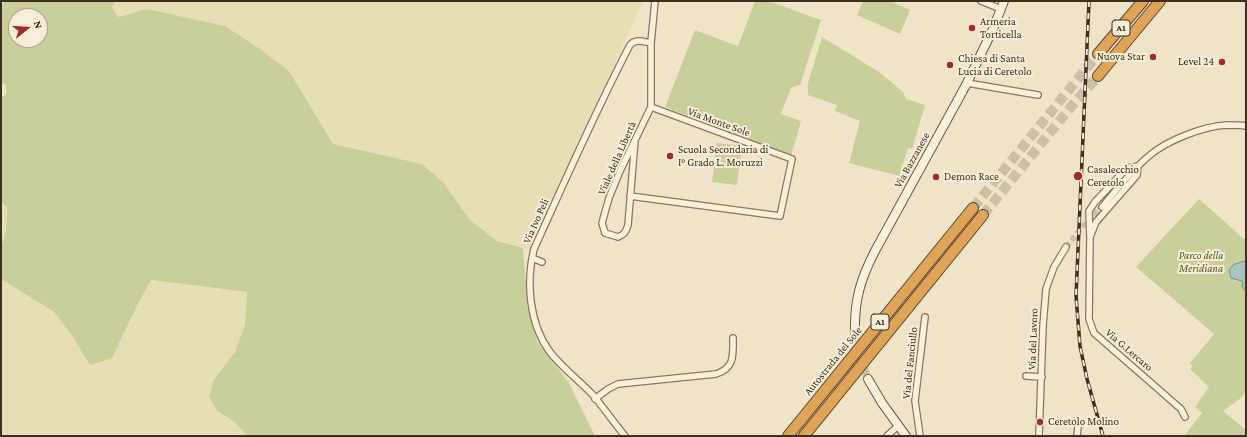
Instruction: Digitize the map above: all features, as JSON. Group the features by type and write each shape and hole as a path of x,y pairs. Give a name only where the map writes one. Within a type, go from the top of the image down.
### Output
{"highway":[{"name":"A1","path":"1098,54 1143,1"},
{"name":"A1","path":"1098,76 1160,1"},
{"path":"1119,52 1166,1"},
{"name":"Autostrada del Sole","path":"788,436 973,208"},
{"name":"A1","path":"804,436 983,215"}],"main road":[{"name":"Via Bazzanese","path":"855,334 855,312 861,282 865,271 967,82 990,36 1003,5"},
{"path":"868,379 874,391 906,436"}],"street":[{"name":"Viale della Libertà","path":"630,196 626,231 623,235 618,237 605,233 602,223 609,198 620,171 651,107 651,43 655,1"},
{"path":"981,1 1003,5"},
{"name":"Via Ivo Peli","path":"625,436 596,399 550,352 540,337 534,318 530,275 534,249 574,160 630,45 632,42 637,41 651,43"},
{"path":"967,82 1038,95"},
{"name":"Via Monte Sole","path":"630,196 780,216 792,159 651,107"},
{"path":"1102,207 1138,166 1166,144 1192,132 1226,125 1246,126"},
{"path":"630,196 635,140"},
{"path":"1090,237 1096,222 1137,175 1138,166"},
{"name":"Via G.Lercaro","path":"1138,166 1127,168 1089,211 1089,319 1094,333 1182,409 1185,417"},
{"name":"Via del Lavoro","path":"1039,436 1043,326 1046,289 1054,266 1066,247"},
{"path":"532,258 542,262"},
{"name":"Via del Fanciullo","path":"920,436 915,401 925,316"},
{"path":"596,399 608,389 618,384 724,372 731,364 733,356 733,338"},
{"path":"1026,376 1042,377"},
{"path":"887,436 898,426"},
{"path":"1077,436 1078,427"}],"shaded area":[{"path":"116,1 643,1 563,178 533,251 497,241 469,219 443,182 422,164 333,144 289,71 225,26 147,9 117,17 112,7"},
{"path":"1,202 7,207 6,231 1,247"},
{"path":"1,279 54,312 73,337 119,345 151,280 247,292 245,325 235,352 214,379 217,411 235,422 247,436 1,436"}],"green space":[{"path":"6,1 116,1 112,7 118,17 147,9 225,26 260,49 289,71 333,144 422,164 443,182 469,219 497,241 523,248 528,310 537,341 569,383 595,436 247,436 235,422 217,411 209,397 214,379 235,352 245,325 247,292 151,280 112,358 90,365 73,337 54,312 1,279 1,247 6,231 7,207 1,202 1,96 4,96 7,92 5,84 1,83 1,5"},
{"path":"755,1 768,1 821,20 800,85 791,88 781,114 801,121 791,156 665,107 695,30 738,46"},
{"path":"863,1 890,1 910,10 900,34 857,15"},
{"path":"822,37 879,72 903,92 906,99 925,105 912,149 908,148 899,176 849,163 860,121 835,111 837,105 808,95 808,83"},
{"path":"717,143 742,146 737,185 712,182"},
{"name":"Parco della Meridiana","path":"1199,199 1244,239 1246,237 1246,391 1241,398 1223,411 1246,430 1246,436 1184,436 1202,413 1195,407 1209,387 1190,369 1193,366 1190,363 1214,334 1136,267"}],"water":[{"path":"1246,261 1246,292 1243,288 1242,281 1231,278 1229,270 1233,265"}],"tunnel":[{"path":"973,208 1098,54"},
{"path":"983,215 1098,76"},
{"path":"1066,247 1084,225 1102,207"},
{"path":"855,334 860,358 868,379"}],"railway":[{"path":"1089,1 1076,296 1080,346 1087,379 1103,436"}],"place":[{"name":"Armeria Torticella","path":"972,28"},
{"name":"Nuova Star","path":"1153,57"},
{"name":"Level 24","path":"1222,62"},
{"name":"Chiesa di Santa Lucia di Ceretolo","path":"950,65"},
{"name":"Scuola Secondaria di I° Grado L. Moruzzi","path":"670,156"},
{"name":"Casalecchio Ceretolo","path":"1078,176"},
{"name":"Demon Race","path":"936,177"},
{"name":"Ceretolo Molino","path":"1040,422"}]}
